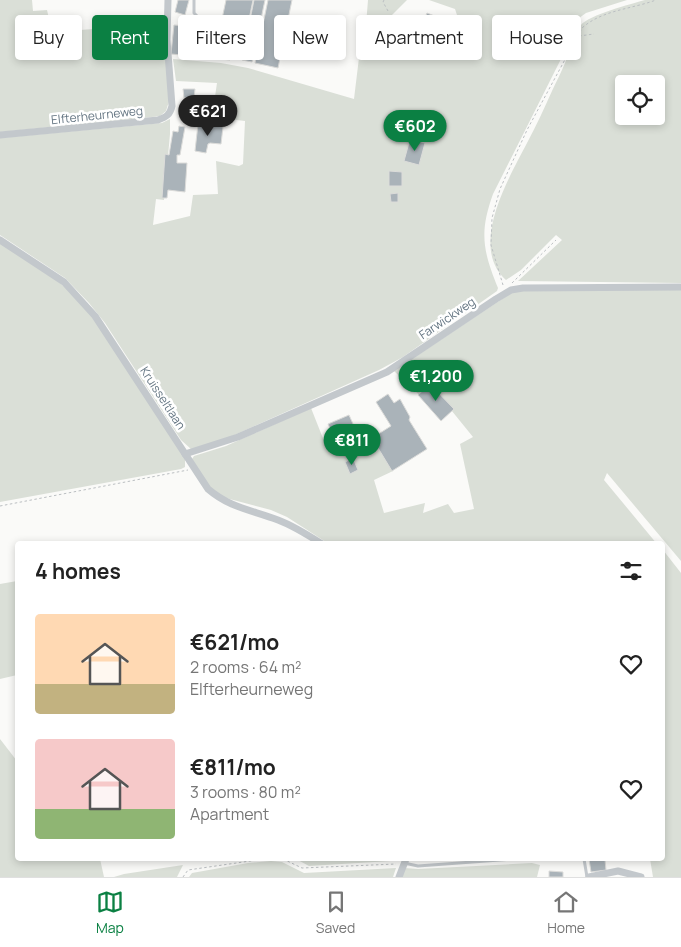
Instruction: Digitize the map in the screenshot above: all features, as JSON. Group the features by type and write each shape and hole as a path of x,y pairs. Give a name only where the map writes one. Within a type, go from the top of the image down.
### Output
{"street":[{"name":"Elfterheurneweg","path":"0,135 158,120 166,117 172,106 167,40 168,0"},
{"name":"Kruisseltlaan","path":"0,240 52,273 73,290 85,303 115,345 208,489 218,498 233,506 276,519 297,528 317,541"},
{"name":"Farwickweg","path":"185,454 238,437 387,372 508,292 523,288 681,287"},
{"path":"399,877 405,861"},
{"path":"588,877 618,871 642,877"}],"lane":[{"path":"194,0 194,13 196,15"},
{"path":"405,861 418,866 487,861"},
{"path":"584,861 588,877"}],"path":[{"path":"384,0 383,2 388,11"},
{"path":"581,30 589,22 656,0"},
{"path":"581,36 594,34"},
{"path":"508,292 499,273 491,245 492,218 500,188 527,130 565,60"},
{"path":"508,292 513,281 556,240"},
{"path":"0,506 194,469"},
{"path":"183,877 188,870 250,861"},
{"path":"288,861 302,868 405,861"}],"shaded area":[{"path":"0,0 32,0 33,11 47,10 48,15 15,15 15,60 82,60 82,30 92,29 92,60 166,60 170,98 166,111 160,116 0,132"},
{"path":"368,0 407,0 392,15 367,15"},
{"path":"429,0 627,0 586,13 581,17 581,15 492,15 492,60 560,60 493,194 489,208 484,231 485,242 489,263 498,288 497,291 403,357 379,370 219,442 191,449 181,440 105,323 89,303 65,278 0,235 0,138 162,123 170,119 164,200 156,199 153,225 190,216 193,195 218,194 216,161 239,166 243,164 245,121 212,117 217,83 176,81 173,59 221,63 248,68 354,99 359,60 482,60 482,15 457,15 455,9"},
{"path":"645,0 681,0 681,283 518,281 562,240 556,235 521,270 506,280 495,266 491,249 491,231 502,193 537,124 566,60 581,60 581,25 592,17"},
{"path":"0,243 53,277 92,316 185,457 185,467 0,502"},
{"path":"524,289 681,290 681,561 607,473 604,480 655,541 324,541 287,517 271,510 222,497 211,490 192,459 194,456 226,446 311,408 326,446 339,441 344,452 373,439 393,471 374,480 384,513 425,503 423,513 448,504 454,513 474,509 460,444 473,437 443,400 433,408 394,371 511,293"},
{"path":"665,553 681,573 681,877 653,877 650,861 665,861"},
{"path":"15,581 15,675 0,679 0,584"},
{"path":"0,739 15,758 15,861 100,861 104,877 0,877"},
{"path":"271,861 282,862 304,873 396,868 393,877 189,877 192,873"},
{"path":"300,861 391,861 309,866"},
{"path":"532,863 540,865 537,877 400,877 404,868 418,869"},
{"path":"183,865 177,877 114,877 124,874"}],"building":[{"path":"178,0 189,0 185,15 175,12"},
{"path":"226,0 253,0 250,15 223,15"},
{"path":"254,0 265,0 262,15 251,15"},
{"path":"268,0 292,0 289,15 274,15 274,60 280,60 278,68 255,63 256,60 264,60 264,19"},
{"path":"174,25 178,25 178,55 171,54"},
{"path":"183,89 195,89 194,98 184,98"},
{"path":"184,98 194,98 195,107 185,108"},
{"path":"198,124 223,127 221,144 208,144 206,153 195,151"},
{"path":"179,126 185,127 180,155 177,155 177,163 187,163 185,192 168,190 167,198 162,198 165,154 169,155 173,131 178,132"},
{"path":"410,139 425,143 419,165 404,161"},
{"path":"389,171 402,172 402,186 389,186"},
{"path":"398,193 398,202 391,202 390,194"},
{"path":"430,384 454,409 441,421 418,395"},
{"path":"388,394 394,403 400,399 410,417 409,420 427,449 392,471 372,438 391,426 376,402"},
{"path":"349,415 358,435 349,439 347,433 335,439 328,424"},
{"path":"346,438 350,447 343,450 339,441"},
{"path":"353,458 358,470 350,474 345,462"},
{"path":"589,861 605,861 606,870 591,872"},
{"path":"549,871 563,872 563,877 549,877"}]}
